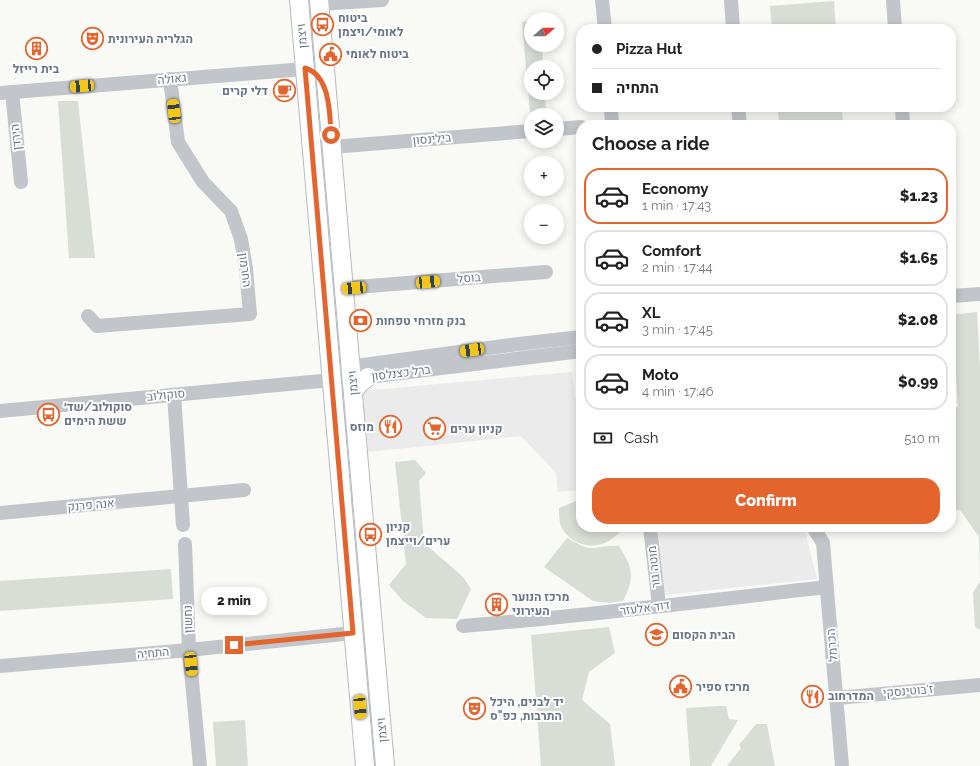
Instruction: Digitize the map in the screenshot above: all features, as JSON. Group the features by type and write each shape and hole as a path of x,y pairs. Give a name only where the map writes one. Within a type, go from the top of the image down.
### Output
{"main road":[{"name":"ויצמן","path":"299,0 365,766"},
{"name":"ויצמן","path":"320,2 344,288 357,372 385,766"}],"street":[{"path":"320,2 382,0"},
{"path":"602,0 604,24"},
{"path":"732,0 733,24"},
{"path":"893,0 895,24"},
{"name":"גאולה","path":"6,93 305,68"},
{"path":"305,68 312,70 316,74 328,98"},
{"name":"החרמון","path":"88,316 97,326 250,314 246,269 241,239 231,211 203,182 178,142 170,79"},
{"name":"הירדן","path":"6,93 21,182"},
{"path":"564,128 576,127"},
{"name":"בילינסון","path":"332,147 524,132"},
{"name":"בוסל","path":"344,288 546,272"},
{"path":"956,296 980,294"},
{"name":"ברל כצנלסון","path":"332,380 357,372 518,344 576,338"},
{"name":"ברל כצנלסון","path":"357,372 576,351"},
{"name":"סוקולוב","path":"0,411 332,380"},
{"path":"174,395 183,525"},
{"name":"אנה פרנק","path":"0,513 244,490"},
{"name":"מוטה גור","path":"651,532 659,606"},
{"name":"הכרמל","path":"816,532 823,544 842,766"},
{"name":"נחשון","path":"185,544 189,650 200,766"},
{"name":"דוד אלעזר","path":"463,626 552,619 826,587"},
{"name":"התחיה","path":"0,666 189,650 353,633"},
{"name":"ז'בוטינסקי","path":"837,698 980,685"}],"shaded area":[{"path":"834,1 836,24 772,24 770,6"},
{"path":"522,22 524,22 524,44"},
{"path":"525,52 542,52 543,60 525,60"},
{"path":"529,100 545,100 546,108 530,108"},
{"path":"58,101 78,101 95,258 69,258"},
{"path":"778,112 842,112 843,120 779,120"},
{"path":"977,312 980,368 980,582 979,537 960,510 956,510 956,407 958,407 956,376 956,315"},
{"name":"קניון ערים","path":"572,372 576,398 576,490 558,492 556,473 521,436 368,452 361,391"},
{"path":"415,460 426,473 419,481 424,543 463,577 471,589 457,619 426,618 403,601 389,585 406,564 395,462"},
{"path":"576,501 576,532 620,532 603,544 590,545 578,542 567,535 563,530 559,508"},
{"path":"658,532 805,532 817,579 664,595"},
{"path":"567,538 580,545 591,548 619,546 627,560 631,573 627,593 623,601 609,603 593,601 544,567"},
{"path":"171,569 173,599 0,611 0,581"},
{"path":"980,582 980,630 975,627 973,592"},
{"path":"609,627 615,653 589,672 582,700 610,724 615,766 541,766 531,635"},
{"path":"726,706 729,719 738,720 711,766 690,766 686,708"},
{"path":"245,720 248,766 216,766 213,722"},
{"path":"756,724 767,724 775,766 727,766 741,748 739,745"}],"place":[{"name":"ביטוח לאומי/ויצמן","path":"322,25"},
{"name":"הגלריה העירונית","path":"92,39"},
{"name":"בית רייזל","path":"36,48"},
{"name":"ביטוח לאומי","path":"330,54"},
{"name":"דלי קרים","path":"284,91"},
{"name":"בנק מזרחי טפחות","path":"361,321"},
{"name":"סוקולוב/שד׳ ששת הימים","path":"49,414"},
{"name":"מוזס","path":"390,427"},
{"name":"קניון ערים","path":"434,429"},
{"name":"קניון ערים/וייצמן","path":"371,534"},
{"name":"מרכז הנוער העירוני","path":"497,604"},
{"name":"הבית הקסום","path":"657,635"},
{"name":"מרכז ספיר","path":"681,687"},
{"name":"המדרחוב","path":"812,696"},
{"name":"יד לבנים, היכל התרבות, כפ\"ס","path":"475,709"}],"route":[{"path":"234,645 353,633 305,68 312,70 316,74 328,98 331,135"}]}
